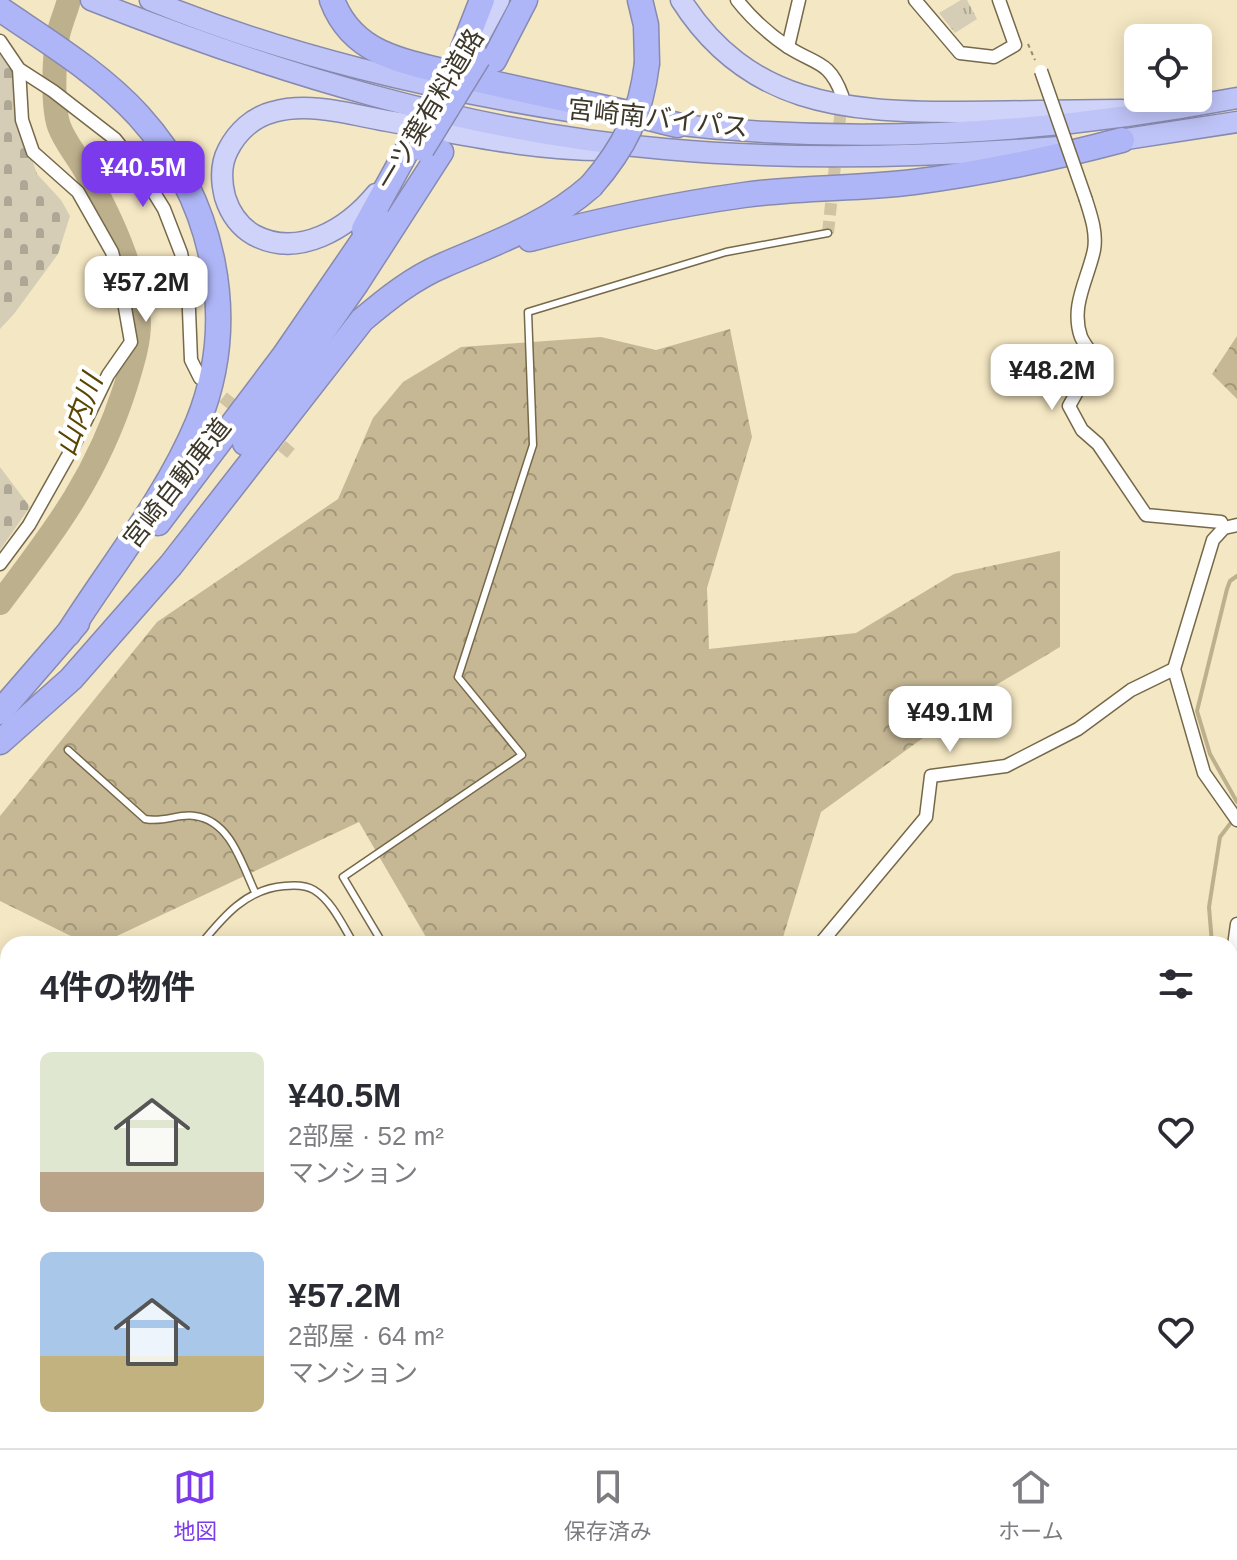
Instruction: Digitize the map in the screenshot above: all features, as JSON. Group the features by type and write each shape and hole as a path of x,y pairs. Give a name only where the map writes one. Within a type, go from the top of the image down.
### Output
{"highway":[{"name":"宮崎南バイパス","path":"91,0 180,35 344,88 519,128 663,149 753,155 906,156 997,152 1122,140 1237,124"},
{"name":"宮崎南バイパス","path":"150,0 297,52 419,83 501,100 677,125 803,133 935,135 1040,127 1157,112"},
{"path":"332,0 338,16 351,32 379,52 406,62 514,89 619,109 677,125"},
{"path":"476,57 482,0"},
{"path":"374,241 507,0"},
{"name":"一ツ葉有料道路","path":"476,57 525,0"},
{"path":"0,742 71,679 171,565 362,320 416,279 535,226 576,200 591,186 627,139 644,88 646,25 640,0"},
{"path":"0,9 90,72 124,102 168,154 202,221 214,265 219,308 214,369 198,421 171,477 68,634"},
{"name":"宮崎南バイパス","path":"1212,103 1237,98"},
{"path":"481,251 591,223 687,204 747,195 849,189 963,175 1054,158 1122,140"},
{"path":"341,274 424,149"},
{"name":"宮崎自動車道","path":"0,712 68,634 221,442 341,274 374,241"},
{"name":"宮崎自動車道","path":"0,742 81,649 212,488 275,402 374,241"}],"main road":[{"path":"476,57 499,0"},
{"path":"681,0 726,55 749,72 791,92 851,108 941,112 1124,110"},
{"path":"424,149 348,222 319,238 293,244 266,241 237,221 226,200 222,172 229,146 248,124 285,110 312,108 572,150 663,149"}],"street":[{"path":"737,0 749,15 788,47 825,66 835,76 842,95"},
{"path":"788,47 799,0"},
{"path":"915,0 960,53 994,57 1015,45 999,0"},
{"path":"0,41 19,69 115,139 140,170 164,209 181,253 188,286 191,360 200,378"},
{"path":"0,564 29,525 74,445 108,375 131,342 112,252 78,192 33,152 22,120 19,69"},
{"path":"1041,71 1094,226 1094,249 1080,290 1079,316 1081,337 1099,364 1083,381 1069,406 1082,430 1098,444 1146,515 1221,522 1231,526"},
{"path":"1231,526 1213,540 1174,669 1204,773 1237,820"},
{"path":"827,936 926,817 931,776 1006,766 1078,729 1131,690 1174,669"}],"lane":[{"path":"378,936 343,877 522,755 458,677 533,445 528,312 726,252 828,233"},
{"path":"68,750 145,819 158,821 193,815 212,822 227,835 255,892"},
{"path":"208,936 234,907 255,892 293,885 313,889 328,903 349,936"}],"green space":[{"path":"961,0 967,0 977,19 955,33 939,13"},
{"path":"0,50 12,67 21,128 37,174 61,200 70,216 58,254 0,329"},
{"path":"730,329 752,437 707,588 709,649 856,633 954,574 1060,551 1060,647 996,685 821,812 783,936 425,936 359,822 117,936 71,936 0,901 0,816 157,622 338,499 373,418 403,382 461,347 601,337 656,350"},
{"path":"1237,336 1237,399 1212,374"},
{"path":"0,467 30,507 0,550"}],"waterway":[{"name":"山内川","path":"0,603 56,527 101,449 125,388 139,331 133,284 121,246 57,117 54,81 57,44 69,0"},
{"path":"1237,576 1230,581 1227,589 1197,711 1210,754 1237,802"},
{"path":"1211,936 1209,907 1220,837 1233,820"}],"tunnel":[{"path":"828,233 842,98"},
{"path":"209,386 244,414"},
{"path":"268,434 293,455"}]}
